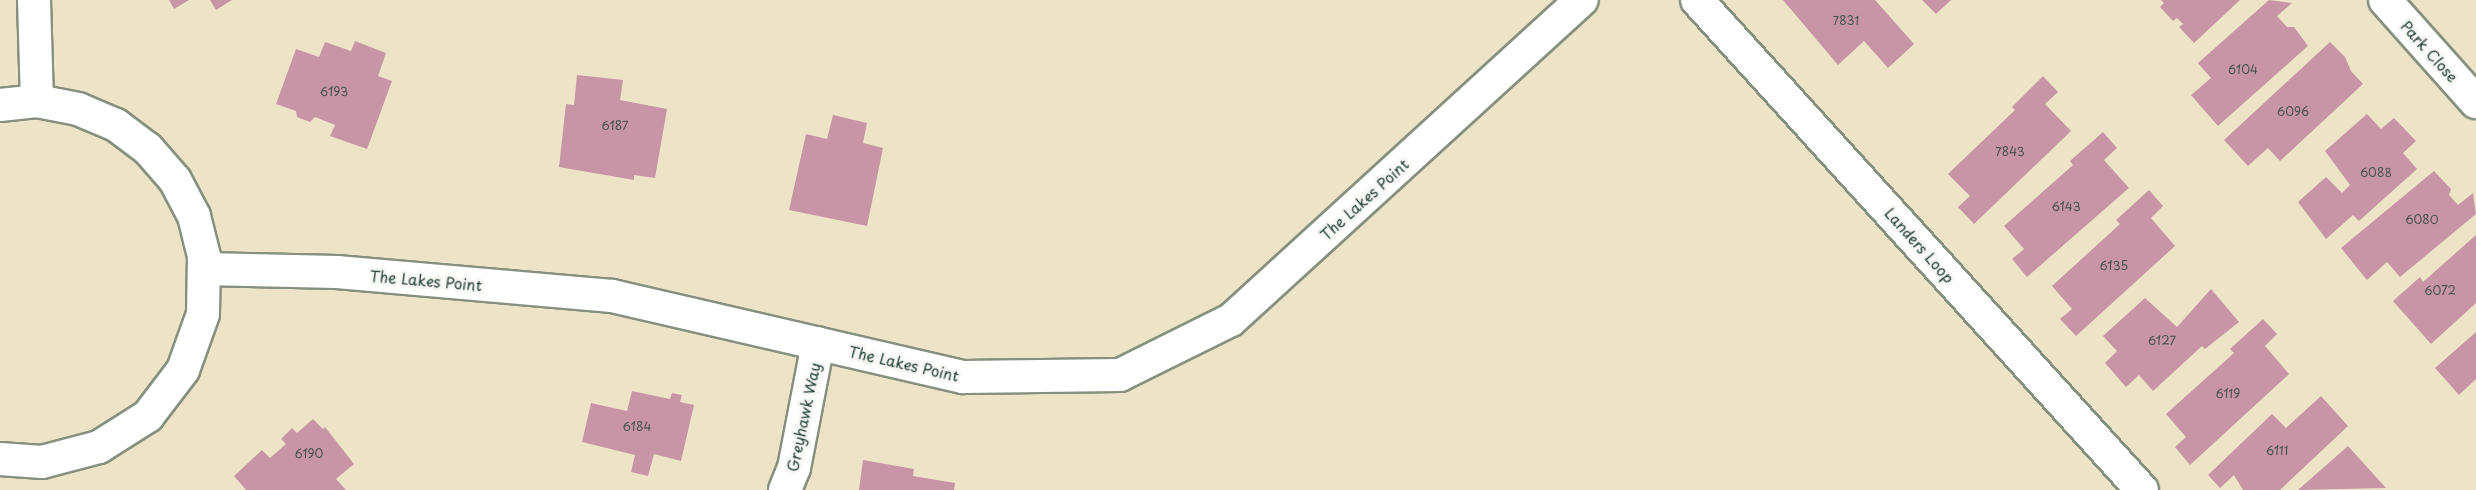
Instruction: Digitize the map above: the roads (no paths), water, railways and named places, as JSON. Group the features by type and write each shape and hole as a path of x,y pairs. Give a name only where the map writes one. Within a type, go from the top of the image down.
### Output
{"street":[{"path":"34,0 38,102"},
{"name":"The Lakes Point","path":"204,269 337,272 612,296 963,377 1120,375 1231,320 1582,0"},
{"name":"Landers Loop","path":"1697,0 2142,490"},
{"name":"Park Close","path":"2385,0 2476,102"},
{"path":"0,105 38,102 78,108 116,124 148,149 175,180 194,216 204,269 203,314 183,370 148,416 99,447 42,462 0,459"},
{"name":"Greyhawk Way","path":"785,490 794,468 818,343"}]}
